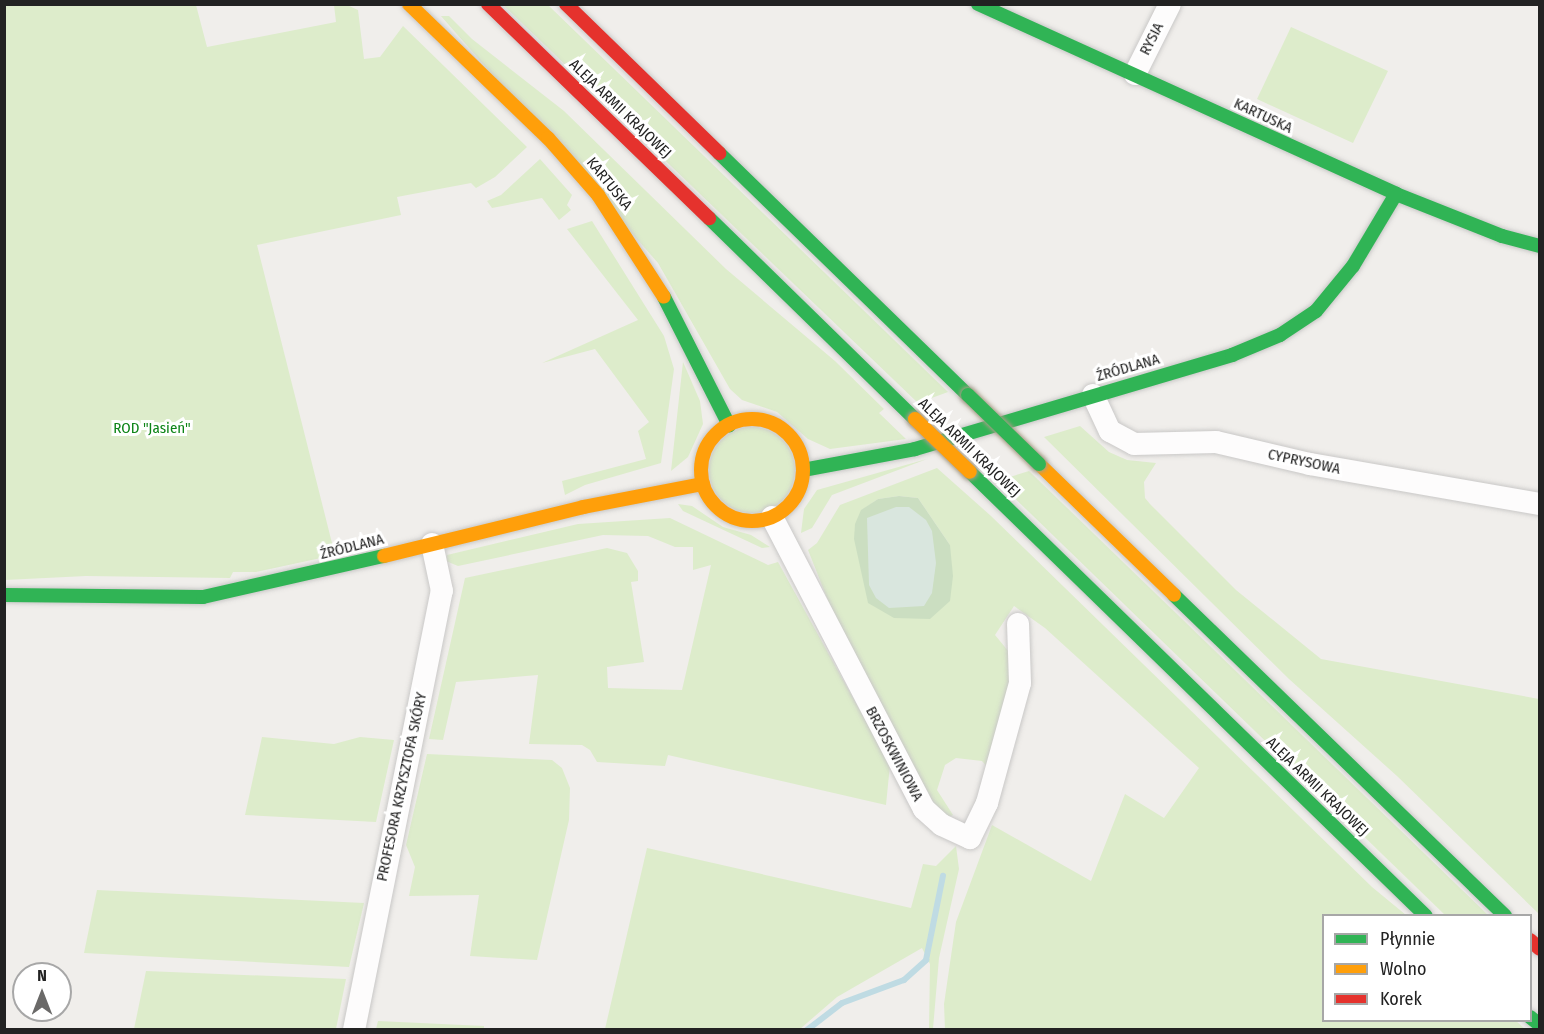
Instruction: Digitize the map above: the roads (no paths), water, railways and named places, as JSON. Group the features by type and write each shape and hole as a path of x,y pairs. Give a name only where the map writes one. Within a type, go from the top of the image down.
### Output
{"street":[{"name":"KARTUSKA","path":"409,4 548,138 598,195 655,278 729,424"},
{"name":"ALEJA ARMII KRAJOWEJ","path":"488,4 1425,914"},
{"path":"567,4 1504,914"},
{"name":"KARTUSKA","path":"978,4 1396,194 1502,236 1539,246"},
{"name":"RYSIA","path":"1135,74 1170,4"},
{"name":"ŹRÓDLANA","path":"803,470 915,448 1232,355 1280,335 1316,311 1346,275 1396,194"},
{"name":"CYPRYSOWA","path":"1094,395 1110,431 1134,444 1216,442 1310,464 1539,504"},
{"path":"754,419 779,427 797,445 803,470 795,498 772,517 744,520 730,516 709,497 703,484 701,470 709,443 729,424 754,419"},
{"name":"ŹRÓDLANA","path":"4,595 203,597 250,589 583,507 703,484"},
{"name":"BRZOSKWINIOWA","path":"772,517 924,809 942,825 970,838 987,803 1020,682 1018,624"},
{"name":"PROFESORA KRZYSZTOFA SKÓRY","path":"354,1029 442,591 432,544"}],"waterway":[{"path":"807,1030 842,1003 904,980 926,960 943,876"}],"park label":[{"name":"ROD \"Jasień\"","path":"152,429"}]}
